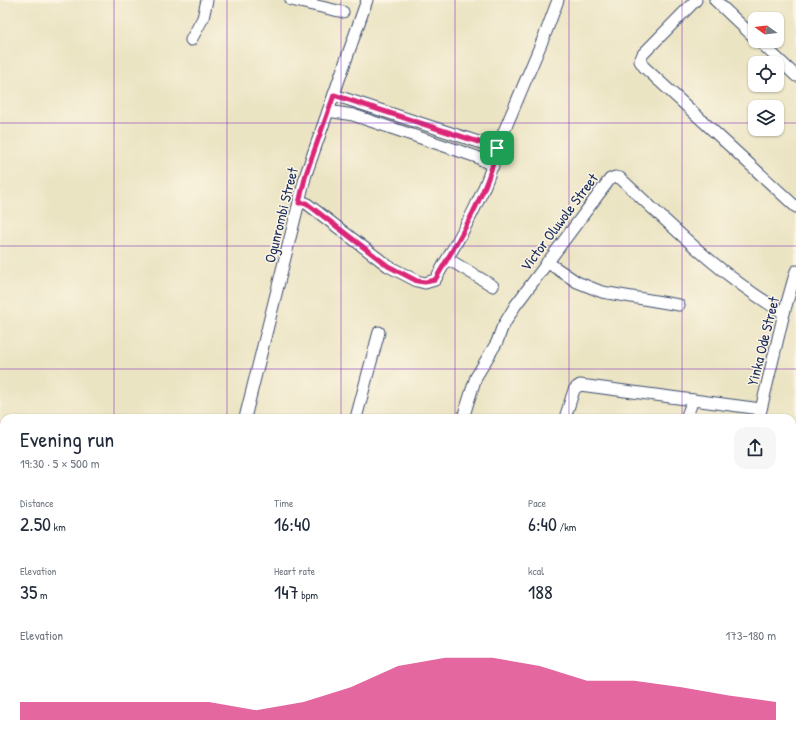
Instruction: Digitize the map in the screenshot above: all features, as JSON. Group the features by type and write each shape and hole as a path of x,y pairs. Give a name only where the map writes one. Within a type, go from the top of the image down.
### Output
{"street":[{"path":"191,40 203,18 207,0"},
{"path":"291,0 343,12"},
{"name":"Ogunrombi Street","path":"246,414 306,174 367,0"},
{"path":"299,203 306,203 388,266 417,281 425,282 435,280 468,221 493,166 497,148 558,0"},
{"path":"696,0 643,54 640,61 644,67 796,207"},
{"path":"714,0 748,32"},
{"path":"766,48 796,76"},
{"path":"334,95 497,148"},
{"path":"328,111 360,118 477,157 493,166"},
{"name":"Victor Oluwole Street","path":"464,414 476,376 497,342 502,328 515,306 610,179 615,177 620,178 700,252 743,288 784,313"},
{"path":"448,258 492,286"},
{"path":"547,262 577,282 602,292 679,305"},
{"name":"Yinka Ode Street","path":"760,414 784,313 796,271"},
{"path":"357,414 379,332"},
{"path":"566,414 574,390 580,385 693,400 760,414"},
{"path":"688,414 693,400"}],"route":[{"path":"334,95 497,148 488,180 468,221 435,280 425,282 417,281 388,266 306,203 299,203 306,174 334,95"}]}
